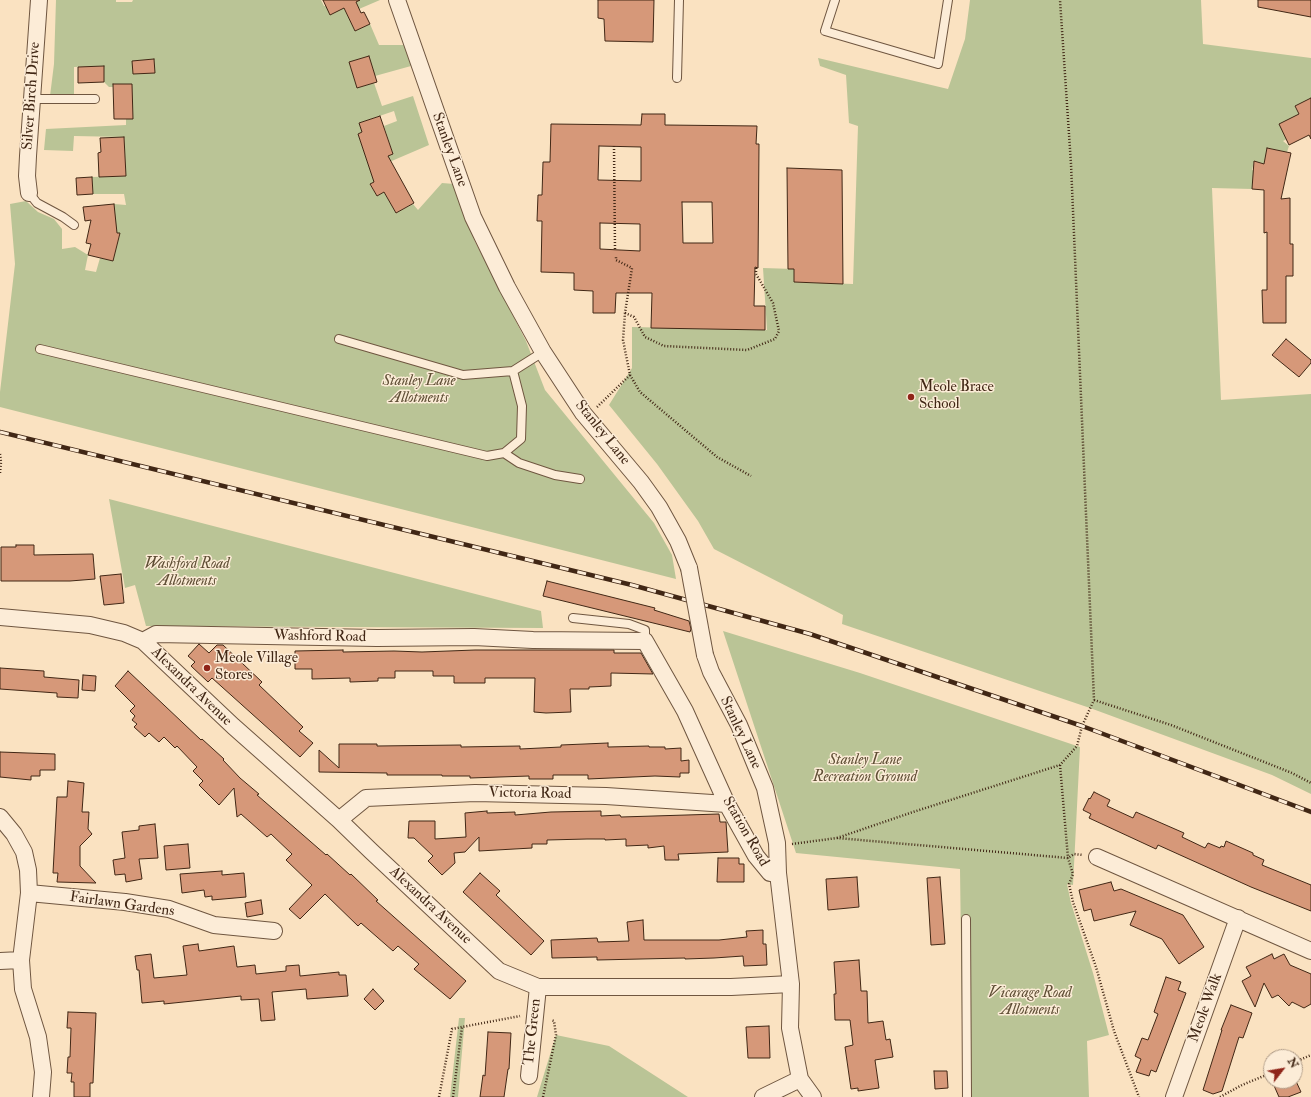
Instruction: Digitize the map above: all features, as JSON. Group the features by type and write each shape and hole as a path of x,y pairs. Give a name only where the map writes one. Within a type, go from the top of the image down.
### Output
{"street":[{"name":"Silver Birch Drive","path":"29,193 27,176 39,0"},
{"name":"Stanley Lane","path":"396,0 473,217 507,288 542,352 587,417 641,482 659,507 678,541 689,568 705,655 711,672 739,725 765,788 777,843 778,874"},
{"path":"0,617 90,625 124,633 143,641"},
{"name":"Washford Road","path":"143,641 156,634 377,638 474,637 533,640 645,641"},
{"name":"Alexandra Avenue","path":"143,641 233,726 339,820 371,852 499,971 538,987 731,987 791,984"},
{"name":"Station Road","path":"645,641 685,711 727,804 756,856 770,873 778,874 791,984 790,1028 800,1079"},
{"name":"Victoria Road","path":"339,820 366,798 475,793 606,796 727,804"},
{"path":"0,817 14,834 24,852 28,870 29,893 21,960 23,989 38,1037 43,1072 41,1097"},
{"path":"1097,857 1311,951"},
{"name":"Fairlawn Gardens","path":"29,893 125,902 169,909 214,925 265,935"},
{"name":"Meole Walk","path":"1174,1097 1238,918"},
{"path":"0,961 21,960"},
{"name":"The Green","path":"529,1076 538,987"},
{"path":"763,1097 800,1079 813,1097"}],"lane":[{"path":"677,78 679,0"},
{"path":"835,0 825,31 938,64 948,0"},
{"path":"32,99 95,99"},
{"path":"29,193 37,203 63,217 74,225"},
{"path":"339,339 463,375 513,371 542,352"},
{"path":"40,349 487,456 504,453 521,439 522,406 513,371"},
{"path":"504,453 526,466 555,475 580,479"},
{"path":"572,618 629,624 644,630 645,641"},
{"path":"966,919 967,1097"}],"path":[{"path":"777,843 793,844 837,838 1060,765 1077,746 1082,726 1094,700 1071,172 1060,0"},
{"path":"614,146 615,250"},
{"path":"616,256 616,260 632,268 625,313 623,340 630,376 640,392 717,458 751,476"},
{"path":"625,313 634,317 645,337 664,346 747,350 775,339 779,331 773,303 756,274 756,268"},
{"path":"587,417 630,376"},
{"path":"0,454 0,473"},
{"path":"1094,700 1171,725 1292,773 1311,783"},
{"path":"1060,765 1068,858 1073,874 1069,884 1073,902 1096,967 1114,1031 1139,1097"},
{"path":"837,838 1068,858"},
{"path":"439,1097 452,1029 535,1013"},
{"path":"453,1097 462,1026"},
{"path":"1220,1097 1242,1085 1263,1076"}],"green space":[{"name":"Stanley Lane Allotments","path":"56,0 116,0 116,2 132,2 133,0 321,0 324,6 344,8 355,31 370,24 379,45 404,45 411,66 375,76 369,56 349,62 357,88 374,83 382,106 413,96 429,145 380,166 385,176 370,185 377,196 384,192 396,213 413,204 418,210 442,183 454,184 475,242 526,341 545,390 654,523 672,555 676,579 0,407 0,392 15,264 10,204 26,201 38,212 54,219 62,229 62,249 75,247 88,255 85,270 96,272 100,258 113,261 120,234 111,231 114,204 126,205 124,194 93,194 92,177 126,176 124,137 74,136 73,151 44,150 46,129 126,125 126,119 133,118 132,84 114,84 113,87 109,87 104,82 104,66 74,67 74,96 50,96 54,64","holes":["394,111 397,121 384,126 393,154 368,163 358,134 362,132 359,123"]},
{"path":"355,0 380,0 359,9"},
{"name":"Meole Brace School","path":"970,0 1201,0 1203,44 1311,58 1311,101 1310,99 1295,106 1299,115 1287,139 1283,141 1289,146 1287,152 1268,148 1264,164 1254,162 1252,170 1262,173 1263,183 1252,183 1252,189 1212,188 1221,400 1311,394 1311,794 1272,775 1090,708 842,624 843,615 714,549 698,521 657,464 609,405 632,368 632,327 767,330 763,268 794,269 794,282 853,284 858,126 849,123 846,75 820,66 818,58 948,89 965,39"},
{"name":"Washford Road Allotments","path":"109,499 541,611 543,628 146,626 135,585 125,588"},
{"name":"Stanley Lane Recreation Ground","path":"723,631 860,673 1080,747 1073,885 1067,884 1071,903 1093,973 1109,1035 1087,1041 1089,1097 963,1097 960,869 796,853"},
{"path":"459,1018 465,1018 458,1097 450,1097"},
{"path":"556,1035 609,1046 688,1097 537,1097"}],"building":[{"path":"323,0 360,0 356,2 361,13 364,12 370,24 355,31 344,8 330,15"},
{"path":"598,0 654,0 653,42 605,41 604,19 598,18"},
{"path":"1258,0 1311,0 1311,17 1258,7"},
{"path":"369,56 377,82 357,88 349,62"},
{"path":"154,59 155,73 133,74 132,61"},
{"path":"104,66 104,82 78,83 78,67"},
{"path":"113,84 132,84 133,119 114,119"},
{"path":"1311,98 1311,139 1309,135 1289,145 1279,124 1299,114 1295,106"},
{"path":"642,114 665,114 665,125 757,126 756,144 759,144 758,268 755,267 754,306 765,306 765,330 651,328 652,293 616,293 615,313 593,313 593,291 574,290 574,273 541,272 542,221 537,221 538,195 542,195 543,162 550,162 551,124 641,125","holes":["599,146 641,147 641,181 598,180","682,202 712,202 713,243 683,243","600,223 640,224 640,251 600,249"]},
{"path":"380,116 393,154 388,156 414,203 396,213 384,192 377,196 370,184 374,182 358,134 362,132 359,123"},
{"path":"124,137 126,176 99,177 98,153 101,152 100,138"},
{"path":"1267,148 1291,153 1281,199 1290,198 1290,244 1293,244 1293,276 1286,276 1286,323 1263,323 1262,290 1267,290 1267,232 1264,233 1264,190 1252,189 1254,161 1264,164"},
{"path":"787,168 842,170 843,284 794,282 794,269 788,269"},
{"path":"92,177 93,194 77,195 76,178"},
{"path":"114,204 117,233 120,233 113,261 88,255 91,244 86,243 91,220 85,221 83,207"},
{"path":"1286,339 1311,360 1311,363 1299,377 1272,355"},
{"path":"16,545 34,545 34,555 93,554 95,579 70,581 1,581 1,547 16,547"},
{"path":"121,574 124,603 104,605 100,576"},
{"path":"547,581 655,608 654,610 689,621 691,629 690,632 543,596"},
{"path":"199,644 209,653 217,645 223,645 262,682 259,685 303,727 299,731 313,743 300,757 212,678 208,682 191,666 195,662 188,656"},
{"path":"343,650 343,652 422,652 475,650 614,650 614,653 641,653 653,674 611,673 611,686 589,687 589,689 570,689 571,712 546,713 534,712 535,678 485,678 485,683 454,683 454,676 433,676 433,671 395,671 395,678 378,678 378,681 350,682 350,678 312,679 312,669 295,669 295,651"},
{"path":"0,668 44,671 44,677 79,680 78,698 57,697 57,693 0,689"},
{"path":"128,671 201,740 202,739 224,759 223,760 240,778 259,794 257,795 326,855 327,854 350,875 351,874 378,900 376,901 466,981 450,999 414,969 419,964 398,946 393,951 361,923 358,926 325,894 300,919 289,909 312,885 286,860 292,854 271,834 267,837 241,814 237,817 234,788 219,805 199,785 203,781 193,771 197,767 177,746 175,748 164,737 159,742 149,733 145,737 134,727 137,724 132,720 135,716 130,711 135,706 115,686"},
{"path":"83,675 96,676 95,691 82,690"},
{"path":"608,743 608,747 649,746 665,747 665,749 681,748 681,761 689,760 689,773 680,773 680,777 655,776 588,779 588,775 553,775 553,779 529,779 529,776 470,778 470,776 319,772 319,750 339,768 339,744 377,744 377,746 461,745 461,747 520,746 520,749 561,747 561,745"},
{"path":"0,752 55,754 55,770 40,770 40,776 31,776 31,780 0,777"},
{"path":"68,781 84,783 82,812 89,812 88,829 92,834 80,846 80,866 96,883 57,882 58,873 53,873 57,797 67,797"},
{"path":"1094,792 1110,800 1107,806 1133,818 1136,812 1184,833 1182,837 1205,848 1208,843 1220,848 1221,846 1224,847 1226,841 1253,853 1253,855 1264,860 1262,865 1311,885 1311,911 1251,887 1158,845 1156,849 1089,818 1091,814 1083,810"},
{"path":"487,811 487,813 515,812 515,815 551,812 601,811 601,816 620,815 621,817 719,814 720,822 726,822 728,852 678,854 679,860 665,860 664,846 648,848 648,845 626,846 626,839 547,840 547,844 532,844 532,848 479,851 479,837 465,852 454,853 455,863 442,875 428,861 433,856 414,838 408,838 409,821 435,821 435,839 466,837 465,813"},
{"path":"155,824 158,858 139,859 142,879 126,882 125,874 115,875 113,860 125,858 122,832 139,830 139,826"},
{"path":"188,844 190,868 166,870 164,846"},
{"path":"718,858 739,858 739,864 744,864 744,882 717,882"},
{"path":"222,871 222,875 244,873 246,897 212,900 212,896 205,897 204,890 182,893 180,874"},
{"path":"480,873 500,891 496,895 544,941 531,955 463,892"},
{"path":"857,877 859,907 828,910 826,879"},
{"path":"940,877 945,944 931,945 927,878"},
{"path":"1111,882 1114,891 1121,889 1183,915 1204,947 1179,964 1162,939 1130,925 1136,911 1094,921 1091,909 1084,911 1079,890"},
{"path":"261,900 263,914 247,917 245,903"},
{"path":"643,920 644,940 719,940 747,937 746,931 763,930 763,944 766,944 767,965 744,966 743,956 685,959 597,960 597,957 552,958 551,940 597,938 598,942 629,941 627,922"},
{"path":"198,944 199,951 234,946 237,967 255,965 256,974 286,971 286,966 299,965 300,976 339,972 339,975 346,975 348,996 307,999 306,989 272,992 275,1020 261,1021 259,999 241,1000 241,996 164,1004 164,1001 142,1003 139,970 137,970 135,956 151,954 154,978 187,975 183,946"},
{"path":"1272,954 1274,959 1284,954 1290,965 1311,974 1311,1004 1304,1008 1292,1002 1289,1006 1278,995 1272,998 1264,983 1255,1007 1242,981 1251,976 1246,967"},
{"path":"859,960 861,991 867,991 868,1023 883,1021 886,1040 890,1039 893,1057 875,1060 879,1088 858,1091 858,1088 851,1089 845,1047 853,1045 850,1020 835,1020 834,994 836,994 834,962"},
{"path":"1166,977 1181,982 1178,990 1186,993 1156,1072 1151,1070 1149,1076 1136,1072 1141,1059 1135,1056 1142,1038 1148,1040 1158,1014 1154,1012"},
{"path":"373,989 384,1001 375,1010 364,999"},
{"path":"1231,1005 1252,1013 1243,1038 1239,1037 1222,1091 1213,1094 1203,1090 1221,1030"},
{"path":"68,1012 96,1013 93,1083 90,1083 90,1097 74,1097 74,1082 71,1082 72,1073 67,1073 68,1057 70,1057 71,1028 67,1028"},
{"path":"769,1026 770,1058 748,1058 746,1027"},
{"path":"488,1032 511,1033 509,1069 504,1097 480,1097 483,1075 485,1076"},
{"path":"934,1071 947,1071 948,1088 935,1089"},
{"path":"1276,1089 1300,1089 1301,1092 1288,1097 1279,1097"}],"railway":[{"path":"0,432 632,585 810,634 1082,726 1311,812"}],"place":[{"name":"Meole Brace School","path":"911,397"},
{"name":"Meole Village Stores","path":"207,668"}],"park label":[{"name":"Vicarage Road Allotments","path":"1030,1002"}]}
